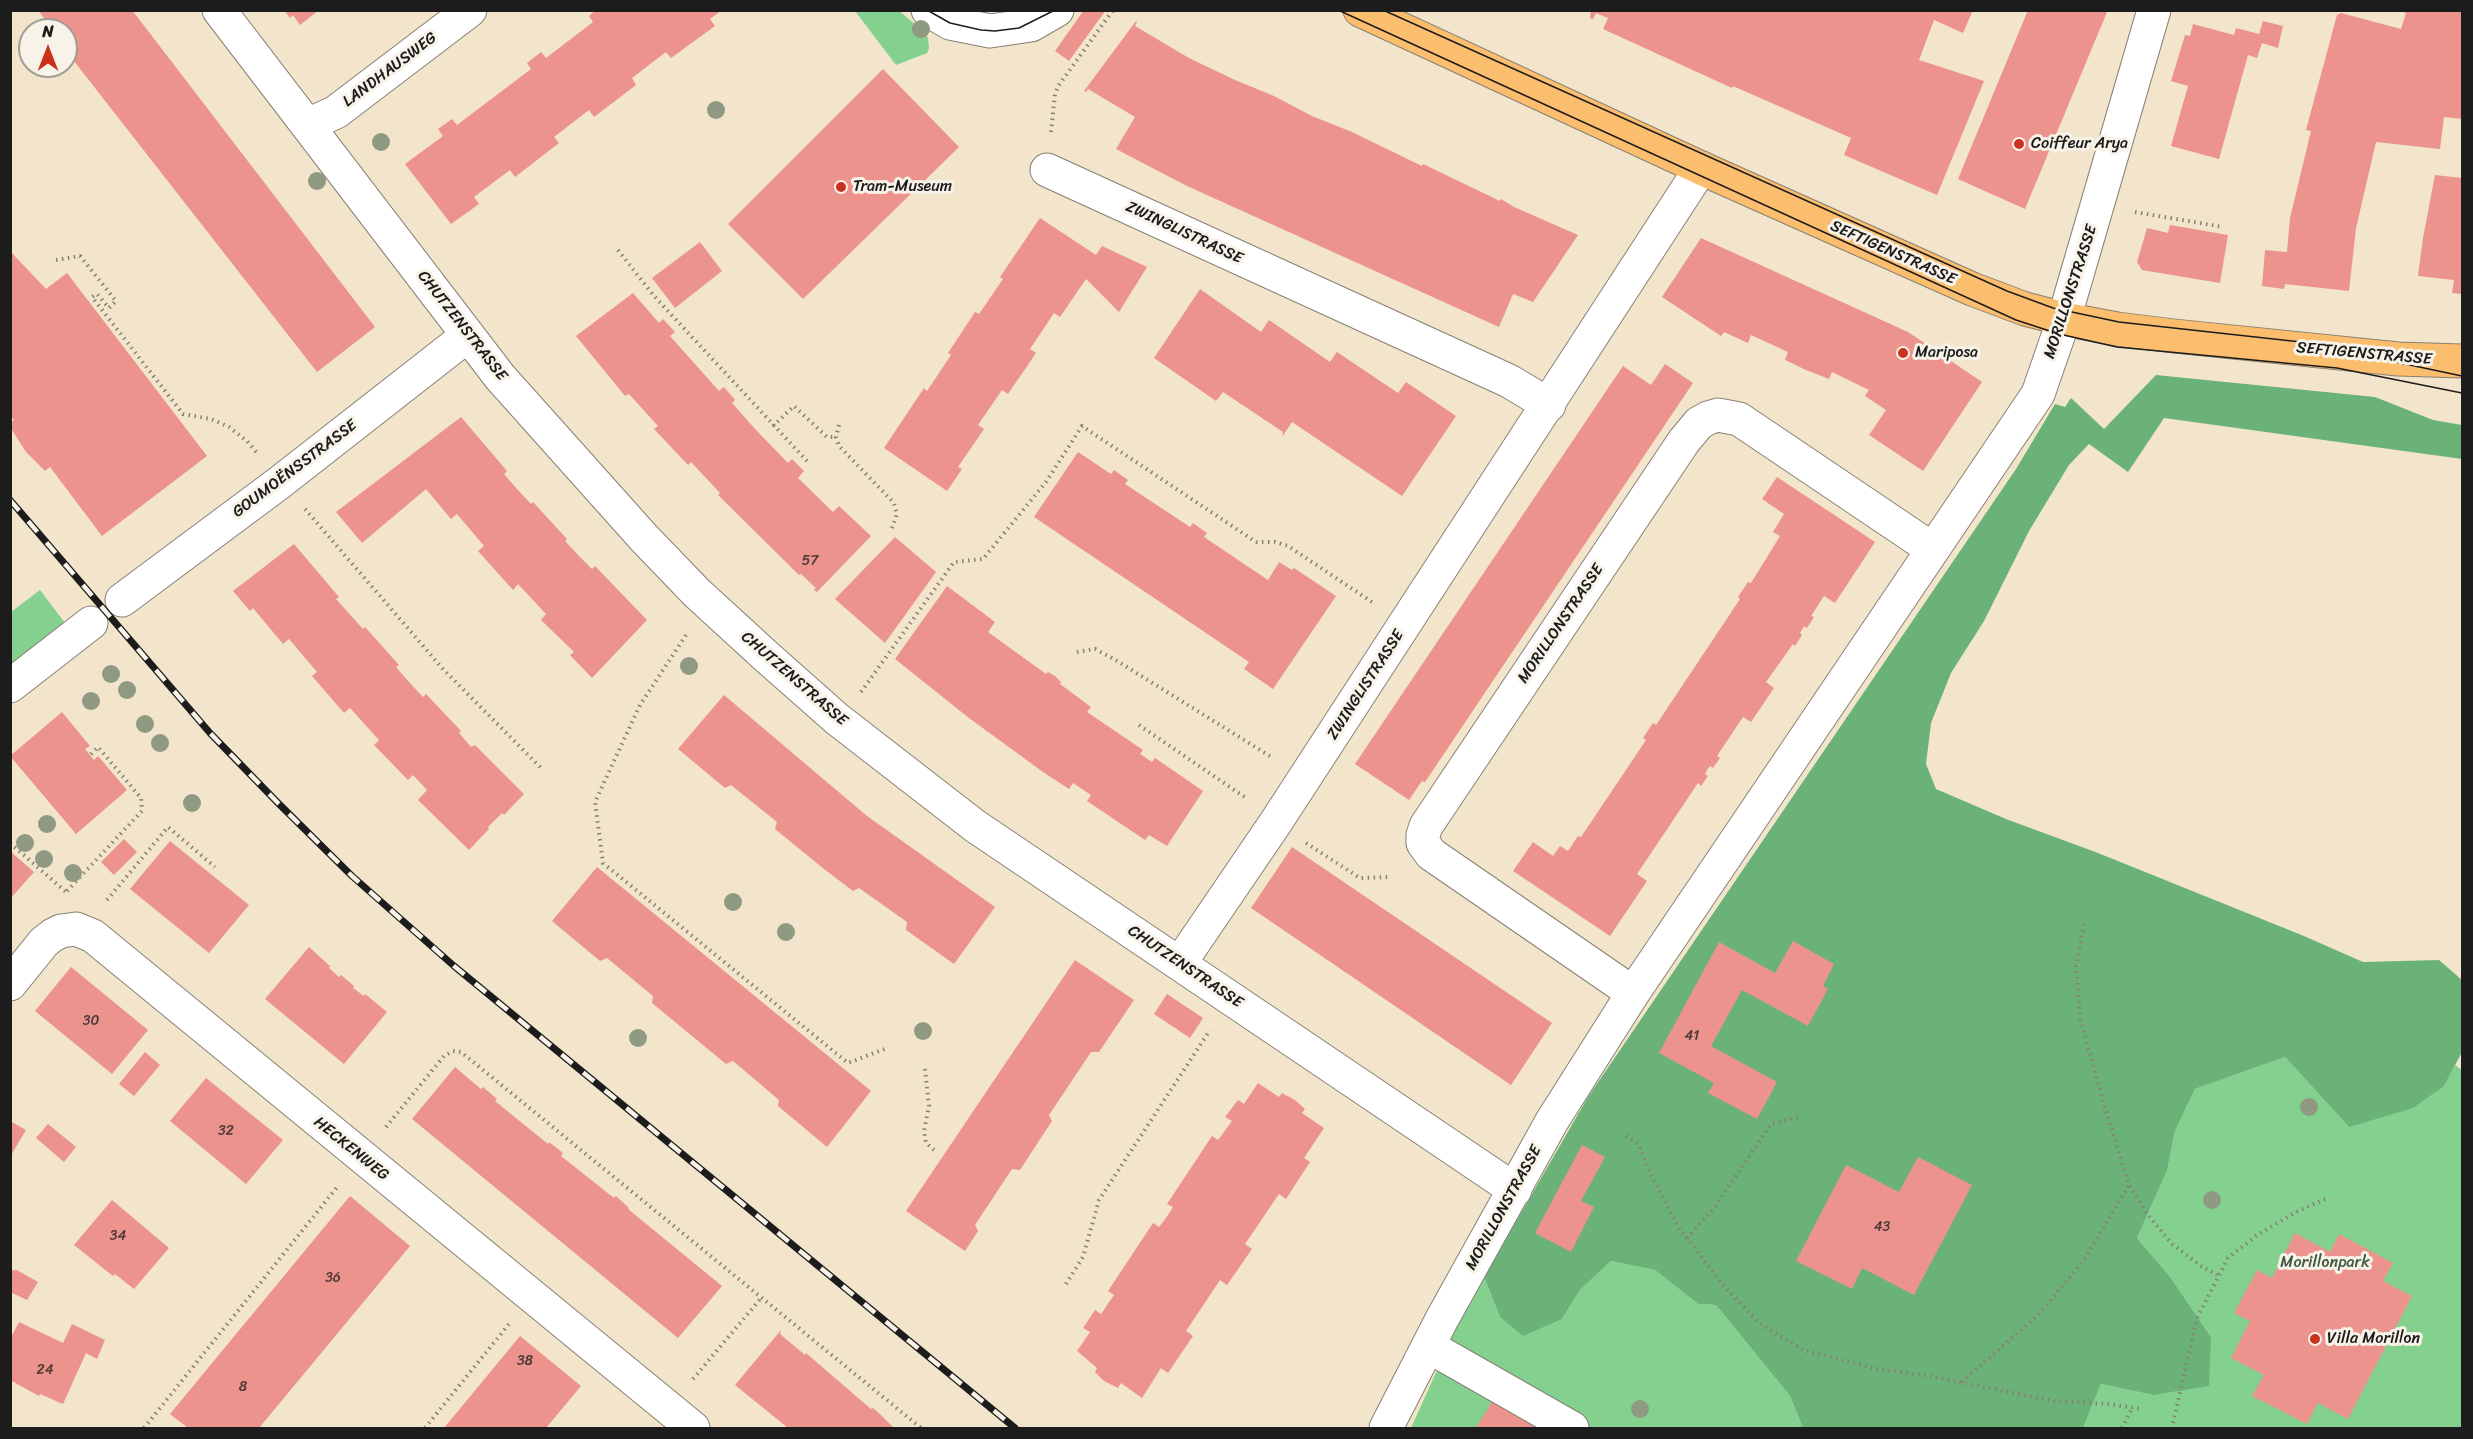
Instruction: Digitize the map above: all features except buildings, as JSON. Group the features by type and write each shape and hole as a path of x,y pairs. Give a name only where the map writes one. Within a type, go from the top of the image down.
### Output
{"main road":[{"name":"SEFTIGENSTRASSE","path":"1360,10 1701,168 1994,298 2064,319 2117,329 2398,359 2463,361"}],"street":[{"name":"CHUTZENSTRASSE","path":"219,10 500,377 644,538 698,593 768,658 837,719 975,826 1515,1190"},
{"name":"LANDHAUSWEG","path":"308,125 336,112 470,10"},
{"path":"928,10 951,23 990,31 1031,25 1057,10"},
{"name":"MORILLONSTRASSE","path":"1386,1428 1428,1346 1552,1121 1633,993 2038,394 2064,319 2154,10"},
{"name":"ZWINGLISTRASSE","path":"1180,963 1276,822 1701,168"},
{"name":"ZWINGLISTRASSE","path":"1047,170 1509,381 1549,405"},
{"name":"GOUMOËNSSTRASSE","path":"122,600 281,481 467,336"},
{"name":"MORILLONSTRASSE","path":"1633,993 1431,854 1423,843 1423,835 1426,826 1678,450 1699,423 1708,418 1718,415 1739,419 1932,549"},
{"path":"10,686 92,623"},
{"path":"10,984 44,942 53,935 69,929 82,930"},
{"name":"HECKENWEG","path":"82,930 104,944 693,1428"},
{"path":"1428,1346 1572,1428"}],"path":[{"path":"1047,170 1055,94 1068,71 1113,10"},
{"path":"2129,211 2223,227"},
{"path":"618,250 654,296 807,461"},
{"path":"56,260 80,256 116,301 109,308 97,294 92,297 183,414 211,419 229,427 247,441 443,669 543,770"},
{"path":"773,426 794,406 827,437 836,437"},
{"path":"839,425 836,437 843,452 894,503 896,518 891,531"},
{"path":"855,699 954,562 983,559 1046,482 1082,426 1252,540 1257,543 1275,542 1288,546 1377,606"},
{"path":"689,632 640,705 595,802 603,863 848,1063 887,1048"},
{"path":"1077,652 1095,649 1114,658 1274,759"},
{"path":"1139,725 1247,798"},
{"path":"70,886 141,812 141,798 99,747 90,755"},
{"path":"1276,822 1360,878 1390,877"},
{"path":"82,930 168,827 215,867"},
{"path":"10,843 52,878"},
{"path":"2084,924 2076,966 2080,1018 2129,1185 2148,1215 2172,1244 2217,1275"},
{"path":"1065,1284 1083,1257 1099,1200 1210,1029"},
{"path":"361,1157 444,1056 453,1051 461,1052 921,1428"},
{"path":"925,1069 929,1106 924,1131 926,1143 935,1151"},
{"path":"1688,1238 1715,1207 1771,1124 1798,1117"},
{"path":"1626,1136 1639,1145 1651,1175 1680,1228 1725,1287 1758,1323 1803,1350 1877,1368 2055,1401 2108,1404 2142,1409"},
{"path":"144,1428 341,1183"},
{"path":"1961,1382 2039,1314 2084,1260 2129,1185"},
{"path":"2173,1423 2197,1318 2217,1275 2228,1258 2256,1236 2294,1213 2327,1198"},
{"path":"668,1408 762,1297"},
{"path":"425,1428 505,1329"},
{"path":"2122,1428 2132,1408"}],"green space":[{"path":"855,11 899,11 921,29 928,38 927,53 896,65"},
{"path":"2156,375 2375,397 2433,420 2462,425 2462,459 2164,418 2128,472 2089,444 2069,465 2029,531 1984,621 1951,673 1931,723 1926,764 1936,789 2006,819 2098,853 2304,936 2363,962 2439,960 2462,980 2462,1052 2444,1086 2413,1108 2349,1127 2285,1057 2195,1089 2175,1131 2167,1171 2137,1238 2171,1278 2211,1337 2209,1386 2153,1395 2101,1384 2083,1428 1803,1428 1790,1396 1716,1305 1698,1304 1655,1270 1611,1261 1580,1290 1562,1319 1523,1336 1500,1317 1484,1277 1588,1097 2016,469 2055,404 2065,407 2071,398 2104,429"},
{"path":"40,590 65,623 11,666 11,612"},
{"name":"Morillonpark","path":"2285,1057 2349,1127 2444,1086 2455,1065 2462,1070 2462,1428 2083,1428 2101,1384 2153,1395 2211,1337 2171,1278 2137,1238 2167,1171 2175,1131 2195,1089"},
{"path":"1611,1261 1655,1270 1698,1304 1716,1305 1790,1396 1803,1428 1411,1428 1456,1328 1484,1277 1500,1317 1562,1319 1580,1290"}],"tram line":[{"path":"927,10 950,23 995,31 1019,28 1055,10"},
{"path":"1338,10 2016,320 2059,334 2117,347 2337,368 2462,393"},
{"path":"1383,10 2007,291 2053,308 2119,322 2301,342 2462,376"}],"railway":[{"path":"10,500 210,733 352,876 454,966 1015,1428"}],"place":[{"name":"Coiffeur Arya","path":"2019,144"},
{"name":"Tram-Museum","path":"841,187"},
{"name":"Mariposa","path":"1903,353"},
{"name":"Villa Morillon","path":"2315,1339"}]}
